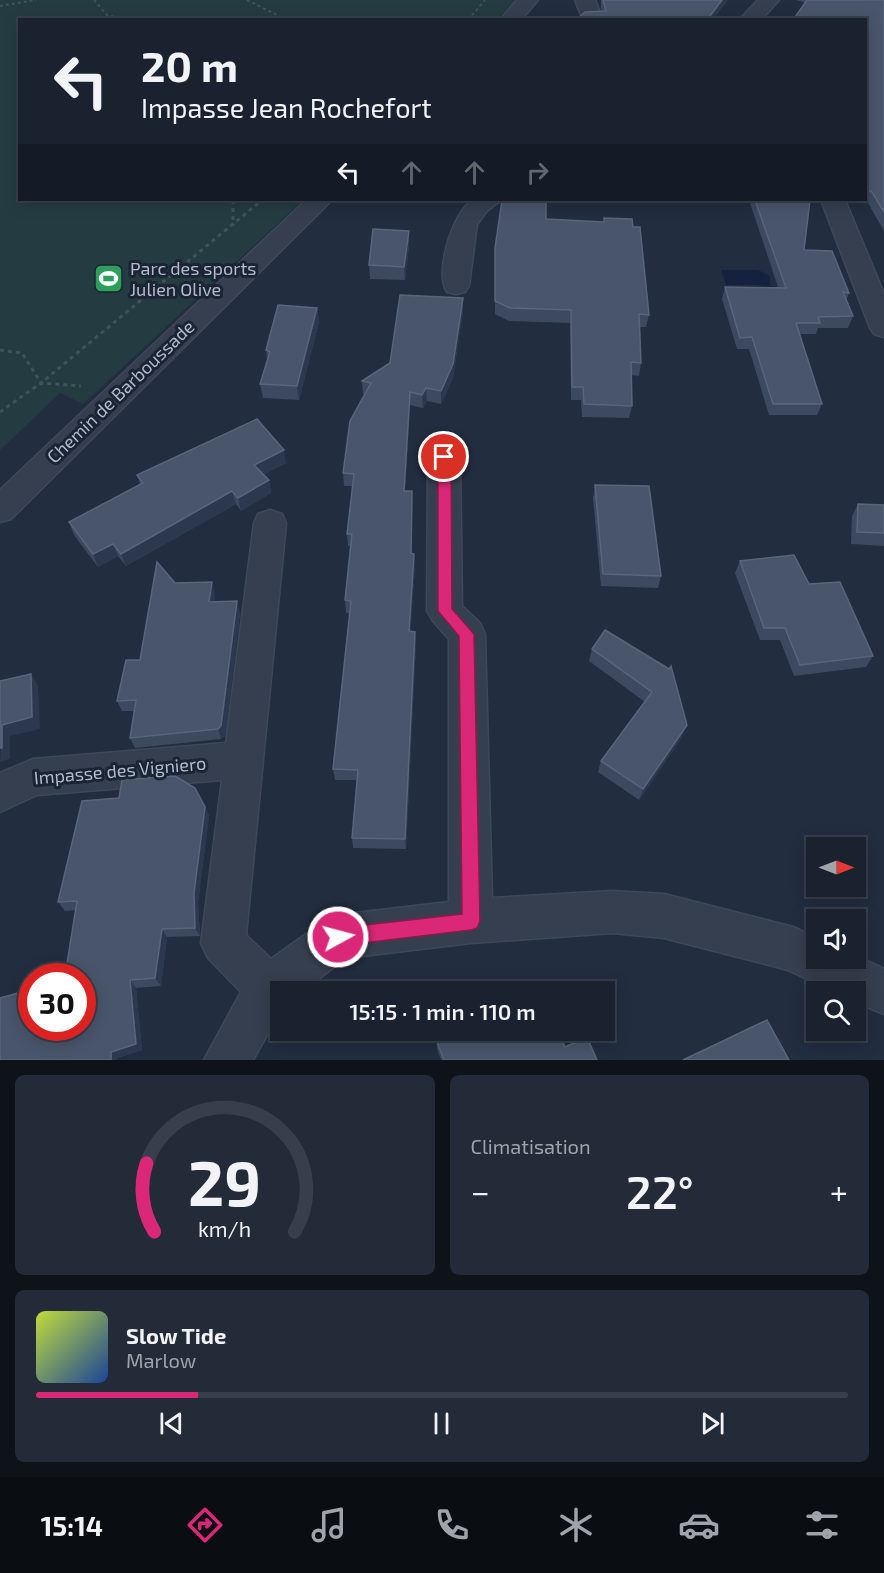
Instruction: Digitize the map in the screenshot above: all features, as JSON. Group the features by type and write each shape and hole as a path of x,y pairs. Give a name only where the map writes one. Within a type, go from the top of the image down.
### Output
{"street":[{"path":"512,18 528,0"},
{"path":"585,0 592,18"},
{"path":"751,18 769,0"},
{"name":"Chemin de Barboussade","path":"0,510 319,201"},
{"path":"456,286 465,218 478,204 486,201"},
{"path":"833,201 884,328"},
{"path":"444,457 445,611 467,634 471,921"},
{"path":"269,988 223,943 270,523"},
{"name":"Impasse des Vigniero","path":"0,793 33,777 243,760"},
{"path":"238,1056 269,988 338,937 471,921 612,912 664,916 793,949 884,992"}],"path":[{"path":"0,6 36,0"},
{"path":"94,0 108,16 134,18"},
{"path":"247,0 283,18"},
{"path":"470,18 485,0"},
{"path":"232,201 233,226"},
{"path":"0,412 41,383 261,201"},
{"path":"0,350 22,353 41,383"},
{"path":"41,383 91,387"}],"green space":[{"name":"Parc des sports Julien Olive","path":"0,0 515,0 499,18 18,18 18,201 302,201 83,404 60,393 0,450"}],"water":[{"path":"721,270 758,270 770,276 770,285 774,288 770,290 760,285 726,285"}],"building":[{"path":"603,0 722,0 708,18 578,18 585,12 606,11"},
{"path":"807,0 884,0 884,212 872,192 867,190 867,18 794,18"},
{"path":"502,201 546,201 546,219 604,222 604,218 632,219 633,227 640,227 649,315 639,314 641,363 631,362 632,406 584,404 583,387 572,387 571,310 510,308 495,301 495,248"},
{"path":"755,201 810,201 804,250 832,251 849,293 843,292 853,316 818,317 820,323 796,323 822,404 773,404 752,337 740,338 725,287 786,288"},
{"path":"373,229 409,231 404,267 369,265"},
{"path":"400,295 463,298 453,364 441,391 426,388 422,395 410,392 404,491 412,491 411,553 414,554 409,631 415,632 405,839 352,838 358,770 333,769 351,601 345,600 352,534 347,534 354,474 343,473 350,421 371,383 362,381 390,363"},
{"path":"278,305 317,308 297,386 260,384 270,352 266,350"},
{"path":"257,419 284,450 254,465 269,480 238,498 232,491 121,554 113,544 93,554 69,522 143,483 137,475"},
{"path":"595,485 649,486 661,576 603,574"},
{"path":"858,504 884,505 884,533 857,532"},
{"path":"794,555 809,584 840,582 873,656 800,665 785,628 764,628 740,561"},
{"path":"157,562 175,583 212,582 209,602 237,601 221,726 218,729 130,738 136,700 117,701 126,660 140,660"},
{"path":"605,630 669,669 671,666 687,725 643,789 601,761 652,692 592,649"},
{"path":"31,674 32,717 2,725 2,748 0,748 0,681"},
{"path":"175,776 195,788 205,807 194,893 195,928 162,929 155,978 130,980 136,1044 111,1052 111,1060 0,1060 0,998 18,993 18,1041 96,1041 96,963 67,963 77,901 58,902 82,801 119,798 122,780"},
{"path":"767,1020 789,1060 683,1060"},
{"path":"563,1041 565,1047 578,1041 589,1041 597,1060 444,1060 437,1042"}],"place":[{"name":"Parc des sports Julien Olive","path":"109,279"}],"route":[{"path":"338,937 471,921 467,634 445,611 444,457"}]}
